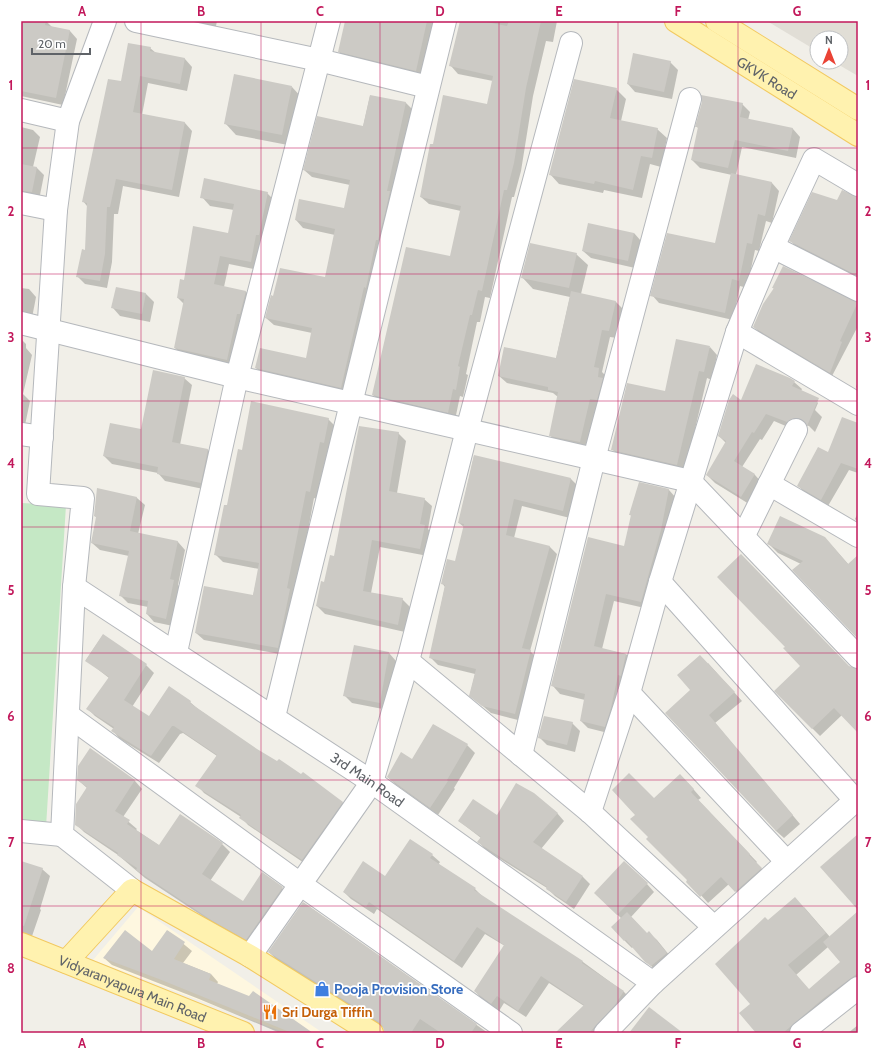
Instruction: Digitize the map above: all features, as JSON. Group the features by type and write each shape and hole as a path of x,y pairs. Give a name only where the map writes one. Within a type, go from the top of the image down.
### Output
{"main road":[{"name":"GKVK Road","path":"676,21 858,135"},
{"name":"GKVK Road","path":"717,21 858,109"},
{"path":"66,962 132,890 250,956 372,1033"},
{"name":"Vidyaranyapura Main Road","path":"21,944 243,1033"}],"street":[{"path":"62,835 69,716 74,587 83,498 29,494 42,438 56,210 68,121 105,21"},
{"path":"136,21 319,60 428,87"},
{"path":"176,652 237,377 329,21"},
{"path":"274,717 445,21"},
{"path":"250,956 372,782 408,661 467,430 571,43"},
{"path":"521,755 594,460 690,99"},
{"path":"21,110 68,121"},
{"path":"590,812 628,693 690,482 737,332 773,247 814,159 858,185"},
{"path":"21,203 56,210"},
{"path":"773,247 858,290"},
{"path":"21,323 237,377 690,482 858,657"},
{"path":"737,332 858,404"},
{"path":"744,537 796,430"},
{"path":"21,434 42,438"},
{"path":"769,484 858,536"},
{"path":"605,1033 653,984 714,927 857,799 660,582"},
{"name":"3rd Main Road","path":"74,587 176,652 372,782 653,984"},
{"path":"408,661 590,812 714,927"},
{"path":"628,693 787,862"},
{"path":"69,716 300,884 511,1033"},
{"path":"21,831 62,835 132,890"},
{"path":"801,1033 858,988"}],"shaded area":[{"path":"767,21 858,21 858,76 848,70 849,70 849,30 809,30 809,46"},
{"path":"138,907 323,1033 286,1033 93,960"}],"green space":[{"path":"21,503 66,505 46,827 21,825"}],"building":[{"path":"21,21 46,21 45,25 70,30 56,98 21,91"},
{"path":"345,21 427,21 416,71 338,52"},
{"path":"460,21 481,21 507,26 509,21 541,21 526,88 514,163 507,190 504,190 482,291 478,290 472,315 470,315 458,366 460,367 456,390 453,389 448,413 372,395 406,247 450,256 461,206 420,197 430,144 433,144 443,95 487,104 493,76 449,66"},
{"path":"128,43 151,47 150,51 185,58 180,84 140,76 133,112 185,122 172,190 116,179 110,207 107,207 105,254 100,281 76,277 82,249 85,250 87,203 82,202 108,79 121,81"},
{"path":"633,53 671,61 664,92 627,84"},
{"path":"234,74 292,86 282,135 224,124"},
{"path":"574,79 617,88 610,118 658,128 652,158 641,156 633,190 595,181 594,184 549,175"},
{"path":"370,95 406,102 387,191 390,191 385,214 378,240 376,240 366,288 364,287 341,388 255,368 260,348 306,358 312,328 265,318 271,295 273,296 280,268 325,277 335,229 295,220 299,199 344,208 350,180 303,170 317,116 363,126"},
{"path":"701,95 743,103 740,117 793,128 788,151 735,140 728,168 691,160 698,127 695,127 702,102"},
{"path":"21,164 37,167 32,192 21,191"},
{"path":"731,173 772,182 765,216 758,214 752,244 747,243 739,281 732,279 725,313 650,296 667,233 715,243"},
{"path":"204,178 268,192 259,235 256,235 251,262 220,256 214,284 246,291 240,314 237,314 227,360 174,348 184,299 177,298 180,279 184,280 193,226 228,233 234,204 200,198"},
{"path":"842,190 858,197 858,276 789,241 812,192 837,200"},
{"path":"588,223 634,233 628,261 582,251"},
{"path":"530,243 577,253 569,288 521,278"},
{"path":"783,266 858,302 840,341 842,342 830,373 753,327 763,304 774,288 772,288"},
{"path":"116,287 146,293 142,314 111,308"},
{"path":"571,291 616,301 609,331 602,330 594,367 599,368 598,377 603,378 597,400 590,399 580,442 549,436 558,392 548,390 548,387 498,376 504,347 556,358"},
{"path":"676,339 710,346 704,372 699,371 677,465 611,450 627,383 665,391"},
{"path":"756,364 790,378 795,381 792,386 819,398 807,426 801,419 795,418 787,422 766,414 754,433 752,432 734,461 755,474 741,497 706,475 726,441 718,436 729,400 733,394 741,400"},
{"path":"153,370 185,377 172,442 208,449 201,483 157,474 158,467 103,456 110,423 141,429"},
{"path":"251,401 329,418 324,443 320,442 310,492 306,491 287,588 290,589 278,648 195,633 204,586 253,595 259,563 214,555 224,505 227,505 238,449 242,450"},
{"path":"842,417 858,423 858,469 841,463 821,500 797,486 818,447 828,452"},
{"path":"359,426 399,432 389,491 425,498 420,524 425,525 420,549 372,540 363,591 403,598 398,625 316,606 321,581 324,582 330,555 334,556"},
{"path":"474,455 571,478 563,511 514,499 506,535 550,546 522,648 531,650 515,714 482,706 469,696 476,669 429,658 445,585 441,584 447,559 455,561 464,524 458,523"},
{"path":"639,482 669,489 661,530 641,602 606,594 594,646 626,654 621,676 618,675 611,708 605,727 580,721 585,694 551,686 588,537 624,546 631,515 629,515"},
{"path":"97,488 137,497 130,531 178,541 170,579 174,580 166,619 146,614 148,601 119,596 129,551 91,543 96,517 94,516"},
{"path":"780,516 825,537 848,564 858,555 858,639 792,570 803,561 767,544"},
{"path":"741,554 849,666 858,669 858,733 834,708 812,729 774,691 800,666 783,648 785,647 717,577"},
{"path":"103,634 147,664 124,700 149,716 169,686 191,701 190,703 257,749 277,761 279,759 301,774 303,772 343,802 302,860 239,818 241,815 195,786 217,755 172,726 151,756 111,731 114,727 86,709 109,677 85,661"},
{"path":"354,645 389,652 380,703 343,696"},
{"path":"700,655 735,692 709,715 793,815 776,831 665,713 690,690 677,675"},
{"path":"544,716 573,722 567,745 538,738"},
{"path":"433,724 468,744 447,780 448,781 430,808 387,777 401,752 412,759"},
{"path":"90,748 135,780 115,811 130,820 127,824 159,845 180,814 223,843 202,874 243,901 262,872 283,887 246,940 211,920 136,870 137,868 117,855 118,853 75,825 76,804 87,787 77,780 78,766"},
{"path":"629,773 654,798 680,774 694,789 691,792 762,868 735,892 721,877 700,897 686,882 687,880 646,839 648,837 630,819 635,815 612,790"},
{"path":"516,783 534,793 558,813 533,842 583,876 566,902 546,889 547,887 477,842 481,837 458,821 473,799 497,815"},
{"path":"858,834 858,910 820,867"},
{"path":"410,839 433,854 430,858 476,888 474,890 583,961 582,963 624,991 615,1005 589,1033 555,1033 584,1005 541,976 518,1011 497,996 491,1004 474,991 504,945 477,927 454,961 369,902 366,907 343,892 363,861 385,876"},
{"path":"21,861 43,868 24,926 21,925"},
{"path":"624,861 648,883 617,915 594,893"},
{"path":"795,897 826,933 788,965 809,989 840,962 823,942 858,911 858,973 824,998 783,1033 756,1033 739,1013 750,1004 715,964 765,917 768,920"},
{"path":"303,902 477,1024 471,1033 441,1033 420,1019 411,1033 384,1033 383,1027 379,1022 268,952"},
{"path":"627,912 647,933 649,931 667,953 651,966 645,962 626,940 624,941 611,927"},
{"path":"125,930 152,951 167,930 185,942 174,959 211,974 209,980 249,996 253,991 313,1033 292,1033 103,958"},
{"path":"649,1007 683,1033 629,1033"}],"place":[{"name":"Pooja Provision Store","path":"322,989"},
{"name":"Sri Durga Tiffin","path":"270,1012"}]}
